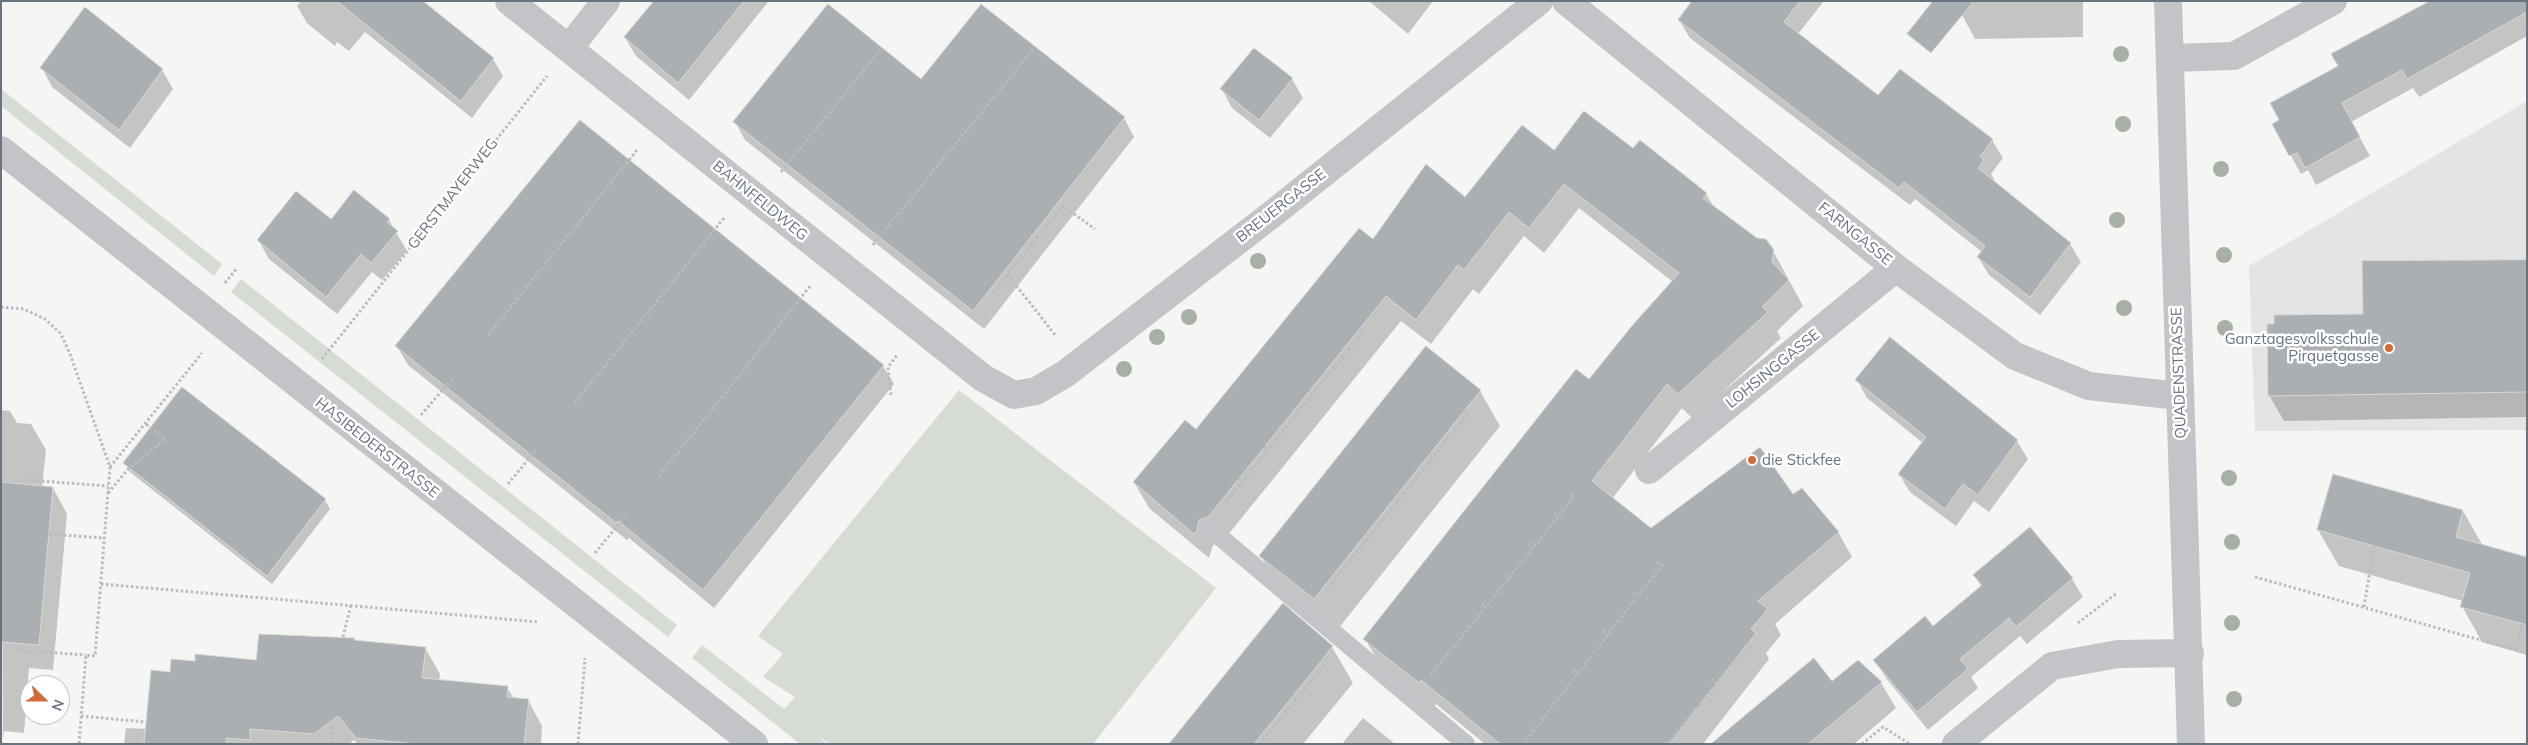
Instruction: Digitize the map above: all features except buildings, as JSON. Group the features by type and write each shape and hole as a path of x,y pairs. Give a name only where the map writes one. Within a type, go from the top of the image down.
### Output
{"street":[{"name":"BAHNFELDWEG","path":"509,1 983,378 1014,395"},
{"path":"569,48 606,1"},
{"name":"BREUERGASSE","path":"1014,395 1036,392 1078,364 1271,215 1539,1"},
{"name":"FARNGASSE","path":"1566,1 1896,268 2015,356 2088,386 2179,396"},
{"name":"QUADENSTRASSE","path":"2168,1 2179,396 2190,653 2191,744"},
{"path":"2170,58 2234,56 2333,1"},
{"name":"HASIBEDERSTRASSE","path":"1,150 754,744"},
{"name":"LOHSINGGASSE","path":"1649,470 1896,268"},
{"path":"1956,744 2052,666 2118,654 2190,653"}],"lane":[{"path":"1207,526 1466,744"}],"path":[{"name":"GERSTMAYERWEG","path":"300,387 569,48"},
{"path":"659,476 841,266 1034,48"},
{"path":"575,403 752,195 880,50"},
{"path":"488,335 660,122"},
{"path":"993,293 1063,206 1095,229"},
{"path":"1007,274 1078,364"},
{"path":"1,307 24,309 45,319 61,334 70,354 110,467 95,656 15,650"},
{"path":"110,467 223,326"},
{"path":"1207,526 1364,331 1360,327"},
{"path":"1340,352 1344,355"},
{"path":"421,415 453,378"},
{"path":"1317,380 1321,384"},
{"path":"1309,612 1356,549 1467,415 1463,412"},
{"path":"1289,415 1293,418"},
{"path":"108,494 129,468 165,439 146,424"},
{"path":"1445,434 1449,437"},
{"path":"1264,447 1268,450"},
{"path":"508,484 537,449"},
{"path":"1424,461 1428,464"},
{"path":"1238,479 1242,482"},
{"path":"27,480 109,486"},
{"path":"1400,490 1404,493"},
{"path":"1412,699 1574,497 1569,493"},
{"path":"1554,512 1559,516"},
{"path":"595,553 627,514"},
{"path":"49,534 104,538"},
{"path":"1529,544 1534,547"},
{"path":"2364,607 2374,546"},
{"path":"1523,744 1530,731 1662,565 1657,562"},
{"path":"1504,575 1509,578"},
{"path":"2255,577 2527,653"},
{"path":"101,584 538,622"},
{"path":"1633,593 1638,596"},
{"path":"1482,603 1487,606"},
{"path":"342,637 351,605"},
{"path":"2517,650 2522,624"},
{"path":"1460,631 1464,634"},
{"path":"1603,631 1608,634"},
{"path":"1260,744 1344,641"},
{"path":"1666,744 1734,662 1752,651 1748,642"},
{"path":"79,744 86,656"},
{"path":"578,744 586,658"},
{"path":"1434,664 1438,666"},
{"path":"1573,669 1578,673"},
{"path":"1711,679 1715,683"},
{"path":"1302,685 1306,688"},
{"path":"1684,714 1688,717"},
{"path":"81,716 146,722"},
{"path":"1276,717 1279,720"},
{"path":"331,744 332,726"},
{"path":"1862,744 1883,726 1910,744"}],"shaded area":[{"path":"1,89 222,264 214,276 1,106"},
{"name":"Ganztagesvolksschule Pirquetgasse","path":"2527,101 2527,430 2255,431 2249,266"},
{"path":"241,279 677,625 668,637 231,292"},
{"path":"959,390 1216,588 1093,744 830,744 817,735 827,744 800,744 692,658 702,645 784,709 795,697 763,677 783,654 758,636"}],"place":[{"name":"Ganztagesvolksschule Pirquetgasse","path":"2389,348"},
{"name":"die Stickfee","path":"1752,460"}]}
